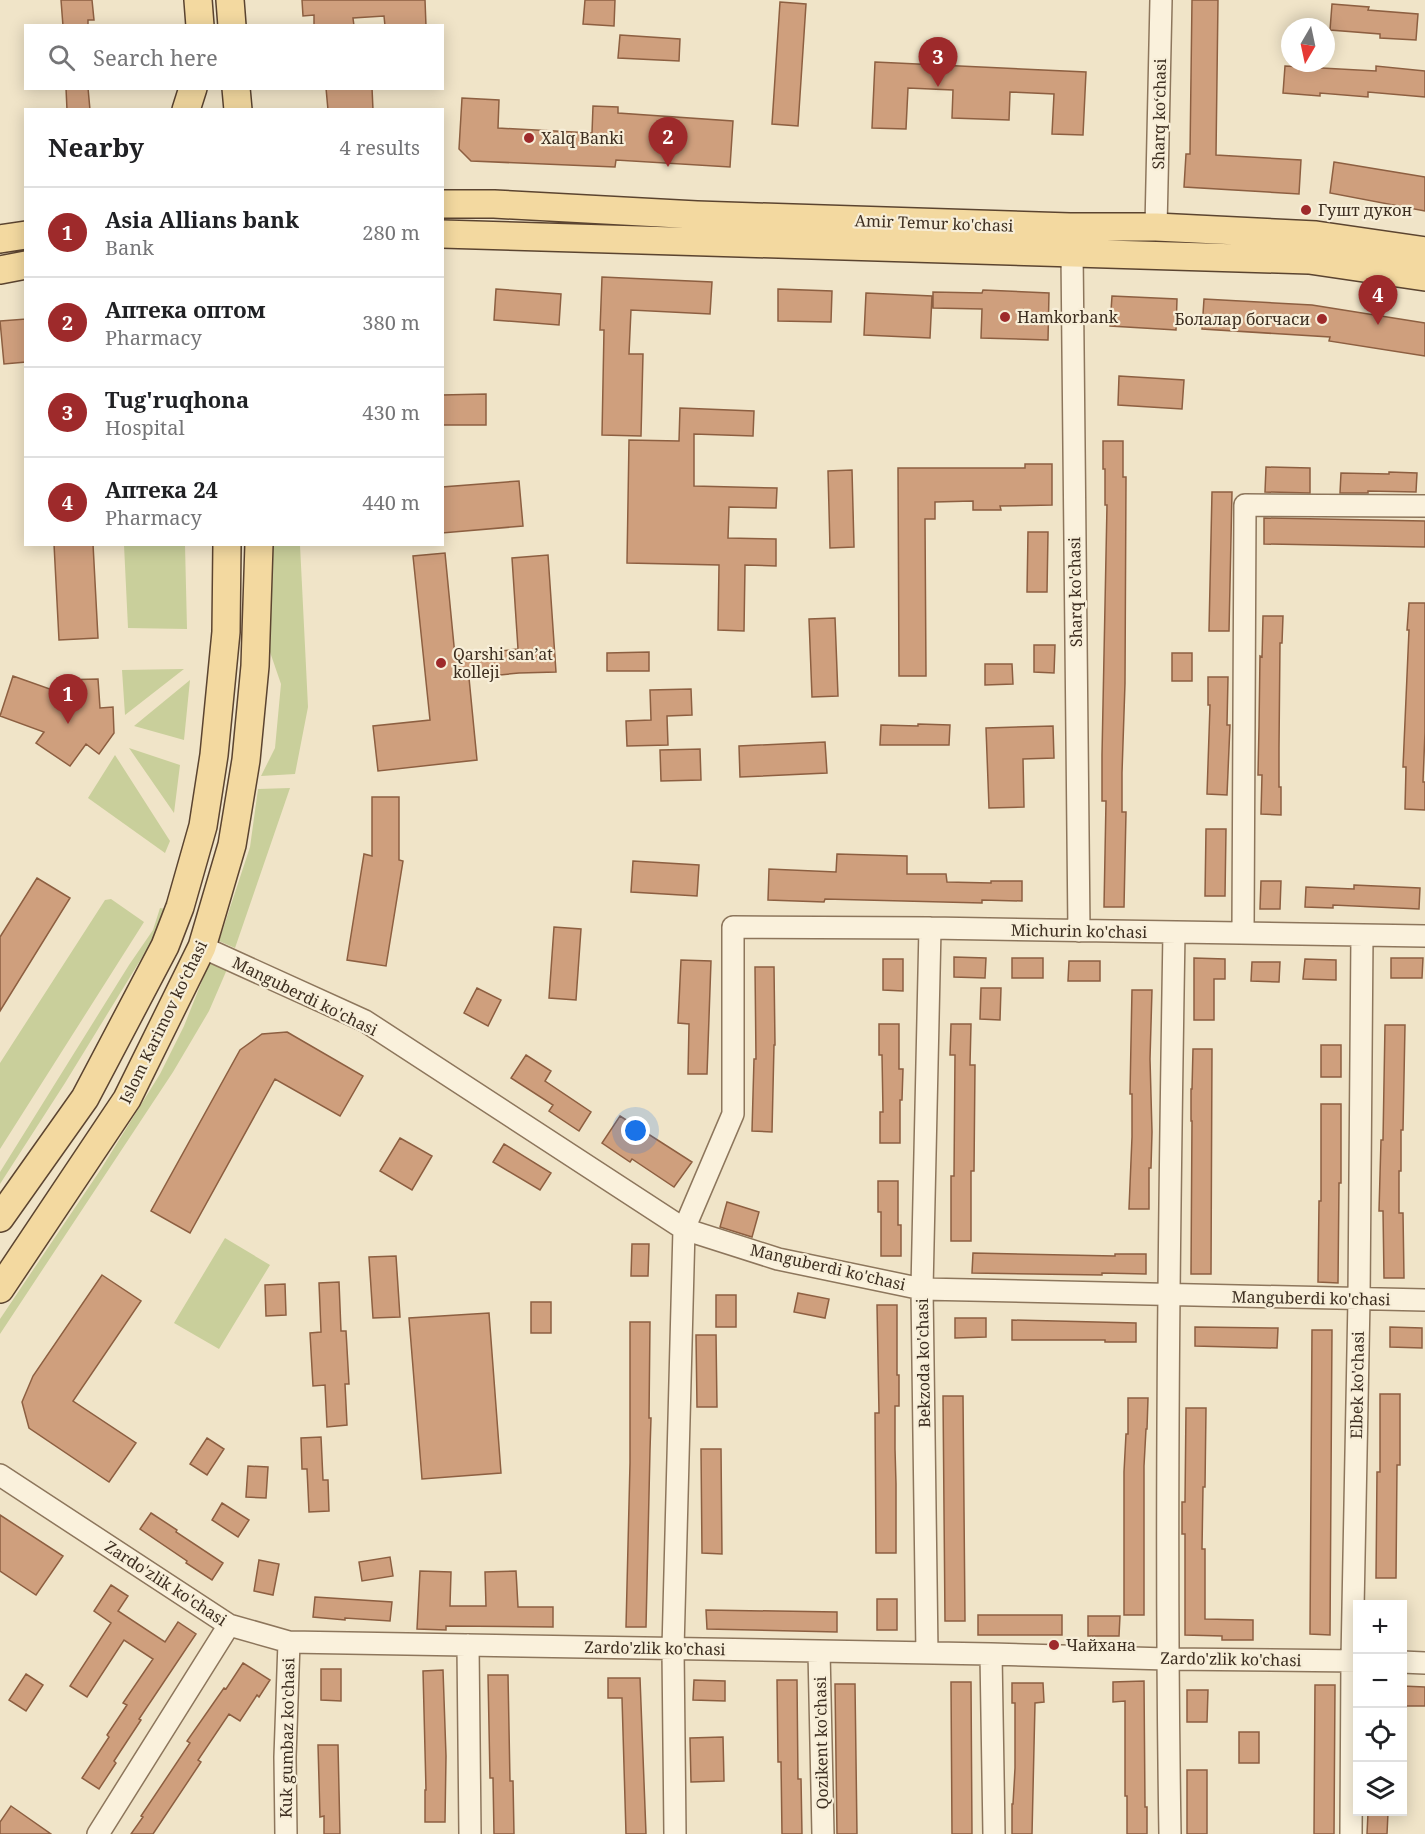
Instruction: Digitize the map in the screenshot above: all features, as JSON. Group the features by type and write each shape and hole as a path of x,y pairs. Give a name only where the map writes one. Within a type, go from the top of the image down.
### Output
{"main road":[{"path":"198,0 200,24"},
{"path":"230,0 232,24"},
{"path":"187,108 192,90"},
{"path":"204,90 206,108"},
{"path":"236,90 238,108"},
{"name":"Amir Temur ko'chasi","path":"444,204 495,204 709,216 1156,228 1316,235 1425,251"},
{"name":"Amir Temur ko'chasi","path":"444,234 1309,261 1425,277"},
{"path":"0,239 24,235"},
{"path":"0,270 24,265"},
{"name":"Islom Karimov ko‘chasi","path":"0,1218 85,1098 165,946 180,907 203,826 214,755 226,632 227,546"},
{"name":"Islom Karimov ko‘chasi","path":"0,1289 127,1099 202,948 232,845 246,760 255,666 259,546"}],"street":[{"name":"Sharq ko‘chasi","path":"1156,228 1161,0"},
{"name":"Sharq ko'chasi","path":"1072,252 1079,930"},
{"path":"1243,933 1245,505 1425,506"},
{"name":"Michurin ko'chasi","path":"684,1229 733,1114 733,927 1425,936"},
{"name":"Bekzoda ko'chasi","path":"927,1653 922,1289 930,928"},
{"path":"1170,1834 1167,1659 1168,1295 1174,932"},
{"name":"Elbek ko'chasi","path":"1355,1654 1362,935"},
{"name":"Manguberdi ko'chasi","path":"202,948 365,1021 684,1229 778,1259 922,1289 1425,1300"},
{"path":"675,1834 673,1649 684,1229"},
{"name":"Zardo'zlik ko'chasi","path":"0,1475 229,1625 289,1642 1353,1661"},
{"path":"98,1834 229,1625"},
{"name":"Kuk gumbaz ko'chasi","path":"286,1834 285,1758 289,1642"},
{"path":"468,1645 470,1834"},
{"name":"Qozikent ko'chasi","path":"819,1651 823,1834"},
{"path":"991,1654 994,1834"},
{"path":"1407,1662 1425,1663"},
{"name":"Elbek ko'chasi","path":"1351,1834 1354,1708"}],"green space":[{"path":"124,546 185,546 187,629 128,628"},
{"path":"272,546 300,546 308,707 295,774 261,776 275,748 281,684 270,652"},
{"path":"184,669 125,715 122,670"},
{"path":"190,680 184,740 134,726"},
{"path":"129,748 180,765 174,813"},
{"path":"115,755 170,841 165,853 88,798"},
{"path":"290,788 235,948 219,941 250,847 258,789"},
{"path":"111,899 144,922 0,1149 0,1063 105,900"},
{"path":"160,908 166,909 157,933 0,1184 0,1172 153,930"},
{"path":"210,961 228,967 209,1011 173,1072 0,1334 0,1319 101,1169 160,1074 184,1026"},
{"path":"225,1238 270,1265 219,1349 174,1323"}],"building":[{"path":"61,0 92,0 94,20 88,20 88,24 63,24"},
{"path":"302,0 425,0 426,24 385,24 384,16 353,18 354,24 314,24 314,15 303,16"},
{"path":"585,0 615,0 614,26 583,24"},
{"path":"1192,0 1218,0 1216,155 1301,160 1299,194 1184,187 1186,154 1190,154"},
{"path":"780,2 806,4 798,126 772,124"},
{"path":"1332,4 1369,7 1368,10 1418,14 1416,40 1380,38 1380,34 1335,30 1335,18 1331,18"},
{"path":"620,35 680,39 679,61 618,58"},
{"path":"875,62 1086,72 1083,135 1052,134 1054,94 1010,92 1009,120 952,118 953,90 908,88 906,129 872,128"},
{"path":"1376,66 1425,71 1425,97 1368,92 1368,97 1283,93 1285,72 1335,72 1335,69 1376,71"},
{"path":"66,90 88,90 90,108 67,108"},
{"path":"326,90 372,90 373,108 328,108"},
{"path":"462,98 499,100 498,128 592,133 593,106 618,107 618,113 733,121 730,167 616,160 615,167 471,161 459,149"},
{"path":"1334,162 1425,177 1425,211 1330,193"},
{"path":"602,277 712,282 710,314 631,310 629,354 643,354 641,436 602,435 604,330 600,330"},
{"path":"496,289 561,294 559,325 494,320"},
{"path":"778,289 832,291 831,322 778,321"},
{"path":"983,290 1049,293 1048,340 981,338 982,309 933,308 933,292 982,293"},
{"path":"866,293 932,296 930,338 864,335"},
{"path":"1112,296 1177,299 1176,330 1110,326"},
{"path":"1204,299 1312,305 1425,323 1425,356 1329,341 1330,337 1202,329"},
{"path":"24,319 24,362 4,364 0,321"},
{"path":"1119,376 1184,380 1182,409 1118,405"},
{"path":"486,394 486,425 444,425 444,395"},
{"path":"680,408 754,411 753,436 694,434 694,486 777,488 776,508 729,507 728,538 776,539 776,566 745,565 744,631 718,630 719,565 627,563 629,440 679,441"},
{"path":"1103,441 1123,441 1123,477 1126,477 1122,773 1122,812 1126,812 1124,907 1104,907 1106,801 1102,801 1102,755 1107,505 1105,505"},
{"path":"1025,464 1052,464 1052,505 1000,506 1001,510 973,510 973,501 935,502 935,519 925,519 926,676 899,676 898,468 1025,468"},
{"path":"1266,467 1310,468 1310,493 1265,492"},
{"path":"852,470 854,547 830,548 828,471"},
{"path":"1389,472 1417,473 1416,492 1340,493 1341,473 1389,474"},
{"path":"519,481 523,526 444,533 444,487"},
{"path":"1212,492 1232,492 1229,631 1209,631"},
{"path":"1264,518 1425,521 1425,547 1264,544"},
{"path":"1028,532 1048,532 1047,592 1027,592"},
{"path":"54,546 93,546 98,638 59,640"},
{"path":"445,553 455,656 518,649 512,558 548,555 556,672 469,678 477,760 378,771 373,726 430,720 413,556"},
{"path":"1409,603 1425,603 1423,782 1425,782 1425,810 1405,809 1406,767 1403,767"},
{"path":"1263,616 1283,616 1282,643 1280,643 1279,787 1281,787 1281,815 1261,814 1262,775 1258,775"},
{"path":"835,618 838,696 812,697 809,619"},
{"path":"1034,645 1055,645 1054,673 1034,672"},
{"path":"649,652 649,671 607,671 607,653"},
{"path":"1172,653 1192,653 1192,681 1172,681"},
{"path":"985,664 1012,664 1013,684 985,685"},
{"path":"13,676 58,692 57,680 98,679 100,708 113,707 114,733 99,754 86,744 70,766 36,743 44,732 0,716"},
{"path":"1208,677 1228,677 1227,725 1230,725 1227,795 1207,794 1210,705 1208,705"},
{"path":"691,689 692,715 667,716 668,745 627,746 626,721 651,720 650,690"},
{"path":"918,724 950,725 949,745 880,745 881,725 918,726"},
{"path":"1053,726 1054,758 1023,759 1024,807 989,808 986,728"},
{"path":"825,742 827,773 740,777 739,746"},
{"path":"700,749 701,780 661,781 660,750"},
{"path":"372,797 399,797 399,860 403,861 386,966 347,960 364,854 372,856"},
{"path":"1206,829 1226,829 1225,896 1205,896"},
{"path":"837,854 907,856 907,874 946,874 947,882 1022,881 1022,901 982,900 982,903 768,900 769,869 836,872"},
{"path":"633,861 699,865 697,896 631,892"},
{"path":"37,878 70,898 0,1011 0,937"},
{"path":"1261,881 1281,881 1280,909 1260,909"},
{"path":"1354,885 1420,888 1419,909 1333,905 1333,908 1305,907 1306,887 1354,889"},
{"path":"554,927 581,929 576,1000 549,998"},
{"path":"954,957 986,958 985,978 954,977"},
{"path":"1012,958 1043,958 1043,978 1012,978"},
{"path":"1194,958 1225,959 1225,979 1214,979 1214,1020 1194,1020"},
{"path":"1391,958 1423,958 1422,978 1391,978"},
{"path":"883,959 903,959 903,991 883,990"},
{"path":"1305,959 1336,960 1336,980 1303,979"},
{"path":"681,960 711,961 707,1074 688,1074 689,1024 678,1023"},
{"path":"1069,961 1100,961 1100,981 1068,981"},
{"path":"1252,962 1280,962 1279,982 1251,981"},
{"path":"755,967 774,967 775,1045 772,1132 752,1131 754,1059 756,1059"},
{"path":"477,988 501,1000 488,1026 464,1013"},
{"path":"981,988 1001,988 1000,1020 980,1019"},
{"path":"1132,990 1152,990 1150,1059 1152,1132 1149,1209 1129,1209 1132,1137 1132,1094 1130,1094"},
{"path":"879,1024 899,1024 899,1069 903,1069 900,1143 880,1143 880,1112 883,1112"},
{"path":"951,1024 971,1024 970,1065 975,1065 971,1241 951,1241 955,1055 950,1055"},
{"path":"1385,1025 1405,1025 1403,1130 1401,1130 1401,1171 1399,1171 1399,1213 1403,1213 1404,1278 1384,1278 1383,1211 1379,1211"},
{"path":"287,1032 363,1076 340,1116 275,1079 190,1233 151,1211 240,1050 262,1034"},
{"path":"1321,1045 1341,1045 1341,1077 1321,1077"},
{"path":"1193,1049 1212,1049 1211,1274 1191,1274"},
{"path":"526,1055 551,1071 545,1081 591,1112 579,1131 549,1111 553,1105 511,1078"},
{"path":"1321,1104 1341,1104 1338,1283 1318,1282"},
{"path":"620,1116 692,1162 674,1187 632,1159 630,1162 602,1143"},
{"path":"400,1138 432,1156 412,1190 380,1171"},
{"path":"504,1144 551,1173 540,1190 493,1162"},
{"path":"878,1181 898,1181 901,1256 881,1256"},
{"path":"727,1202 759,1212 752,1237 720,1227"},
{"path":"632,1244 649,1244 648,1276 631,1276"},
{"path":"973,1253 1115,1256 1115,1254 1146,1254 1146,1274 972,1273"},
{"path":"396,1256 400,1317 373,1318 369,1257"},
{"path":"102,1275 141,1301 73,1401 136,1443 109,1482 29,1428 22,1402 33,1376"},
{"path":"339,1282 341,1331 346,1331 349,1384 345,1384 347,1425 327,1427 325,1385 313,1386 310,1333 321,1332 319,1283"},
{"path":"285,1284 286,1315 266,1316 265,1285"},
{"path":"798,1293 829,1299 825,1318 794,1312"},
{"path":"716,1295 736,1295 736,1327 716,1327"},
{"path":"531,1302 551,1302 551,1333 531,1333"},
{"path":"877,1305 897,1305 899,1406 895,1406 896,1553 876,1553 875,1413 879,1413"},
{"path":"489,1313 501,1473 422,1479 409,1318"},
{"path":"955,1318 986,1318 986,1337 955,1338"},
{"path":"1012,1320 1136,1323 1136,1342 1012,1340"},
{"path":"630,1322 650,1322 649,1418 651,1418 646,1627 626,1627 630,1463"},
{"path":"1195,1327 1278,1328 1277,1348 1195,1346"},
{"path":"1390,1327 1422,1328 1422,1348 1390,1347"},
{"path":"1312,1330 1332,1330 1330,1635 1310,1634"},
{"path":"696,1335 716,1335 717,1407 697,1407"},
{"path":"1380,1394 1400,1394 1396,1578 1376,1578"},
{"path":"943,1396 963,1396 965,1621 945,1621"},
{"path":"1128,1398 1148,1398 1144,1466 1144,1615 1124,1615 1124,1472 1126,1434 1128,1434"},
{"path":"1186,1408 1206,1408 1202,1549 1205,1549 1205,1619 1253,1620 1253,1640 1222,1640 1222,1636 1185,1635 1185,1534 1182,1534 1182,1502 1185,1502"},
{"path":"321,1437 323,1480 328,1480 329,1511 309,1512 307,1469 302,1469 301,1438"},
{"path":"207,1438 224,1449 207,1475 190,1464"},
{"path":"701,1449 721,1449 722,1554 702,1553"},
{"path":"248,1466 268,1467 266,1498 246,1497"},
{"path":"222,1503 249,1520 238,1537 212,1520"},
{"path":"151,1513 223,1563 212,1580 140,1529"},
{"path":"0,1515 63,1556 36,1595 0,1571"},
{"path":"390,1557 393,1576 362,1581 359,1562"},
{"path":"259,1560 279,1564 273,1595 254,1591"},
{"path":"420,1571 451,1572 450,1606 486,1606 485,1572 516,1571 518,1607 553,1607 553,1627 446,1626 446,1630 417,1629"},
{"path":"111,1585 128,1596 118,1611 165,1642 178,1622 196,1634 139,1719 141,1720 99,1789 82,1778 127,1705 123,1703 153,1659 124,1640 87,1697 70,1686 111,1623 94,1611"},
{"path":"315,1597 392,1602 390,1621 313,1617"},
{"path":"877,1599 897,1599 897,1630 877,1630"},
{"path":"706,1610 837,1612 837,1632 707,1629"},
{"path":"978,1615 1062,1615 1062,1635 978,1635"},
{"path":"1088,1616 1120,1616 1119,1636 1088,1636"},
{"path":"243,1663 270,1680 259,1697 257,1695 240,1721 229,1714 198,1760 201,1762 153,1834 131,1834 190,1743 187,1741"},
{"path":"321,1669 341,1669 341,1701 321,1700"},
{"path":"443,1670 446,1756 445,1822 425,1822 423,1671"},
{"path":"26,1674 43,1685 26,1711 9,1700"},
{"path":"488,1675 508,1675 510,1781 513,1781 514,1834 494,1834 493,1778 490,1778"},
{"path":"608,1678 640,1678 646,1834 626,1834 622,1698 608,1698"},
{"path":"694,1680 725,1681 725,1701 693,1700"},
{"path":"777,1680 797,1680 798,1779 801,1779 802,1834 782,1834"},
{"path":"1144,1681 1147,1834 1127,1834 1125,1701 1113,1702 1113,1682"},
{"path":"951,1682 971,1682 972,1834 952,1834"},
{"path":"1012,1683 1043,1683 1044,1702 1035,1703 1032,1834 1012,1834 1015,1703 1012,1703"},
{"path":"835,1684 855,1684 857,1834 837,1834"},
{"path":"1315,1685 1335,1685 1334,1834 1314,1834"},
{"path":"1407,1686 1425,1687 1425,1706 1407,1706"},
{"path":"1187,1690 1208,1690 1207,1722 1187,1722"},
{"path":"1239,1732 1259,1732 1259,1763 1239,1763"},
{"path":"723,1737 724,1781 691,1782 690,1738"},
{"path":"318,1745 338,1745 340,1834 324,1834 324,1816 320,1817"},
{"path":"1187,1770 1207,1770 1207,1834 1187,1834"},
{"path":"11,1806 51,1834 0,1834 0,1822"},
{"path":"1368,1816 1388,1816 1387,1834 1367,1834"}],"place":[{"name":"Tug'ruqhona","path":"938,87"},
{"name":"Xalq Banki","path":"529,138"},
{"name":"Аптека оптом","path":"668,167"},
{"name":"Гушт дукон","path":"1306,210"},
{"name":"Hamkorbank","path":"1005,317"},
{"name":"Болалар богчаси","path":"1322,319"},
{"name":"Аптека 24","path":"1378,325"},
{"name":"Qarshi san’at kolleji","path":"441,663"},
{"name":"Asia Allians bank","path":"68,724"},
{"name":"Чайхана","path":"1054,1645"}]}
